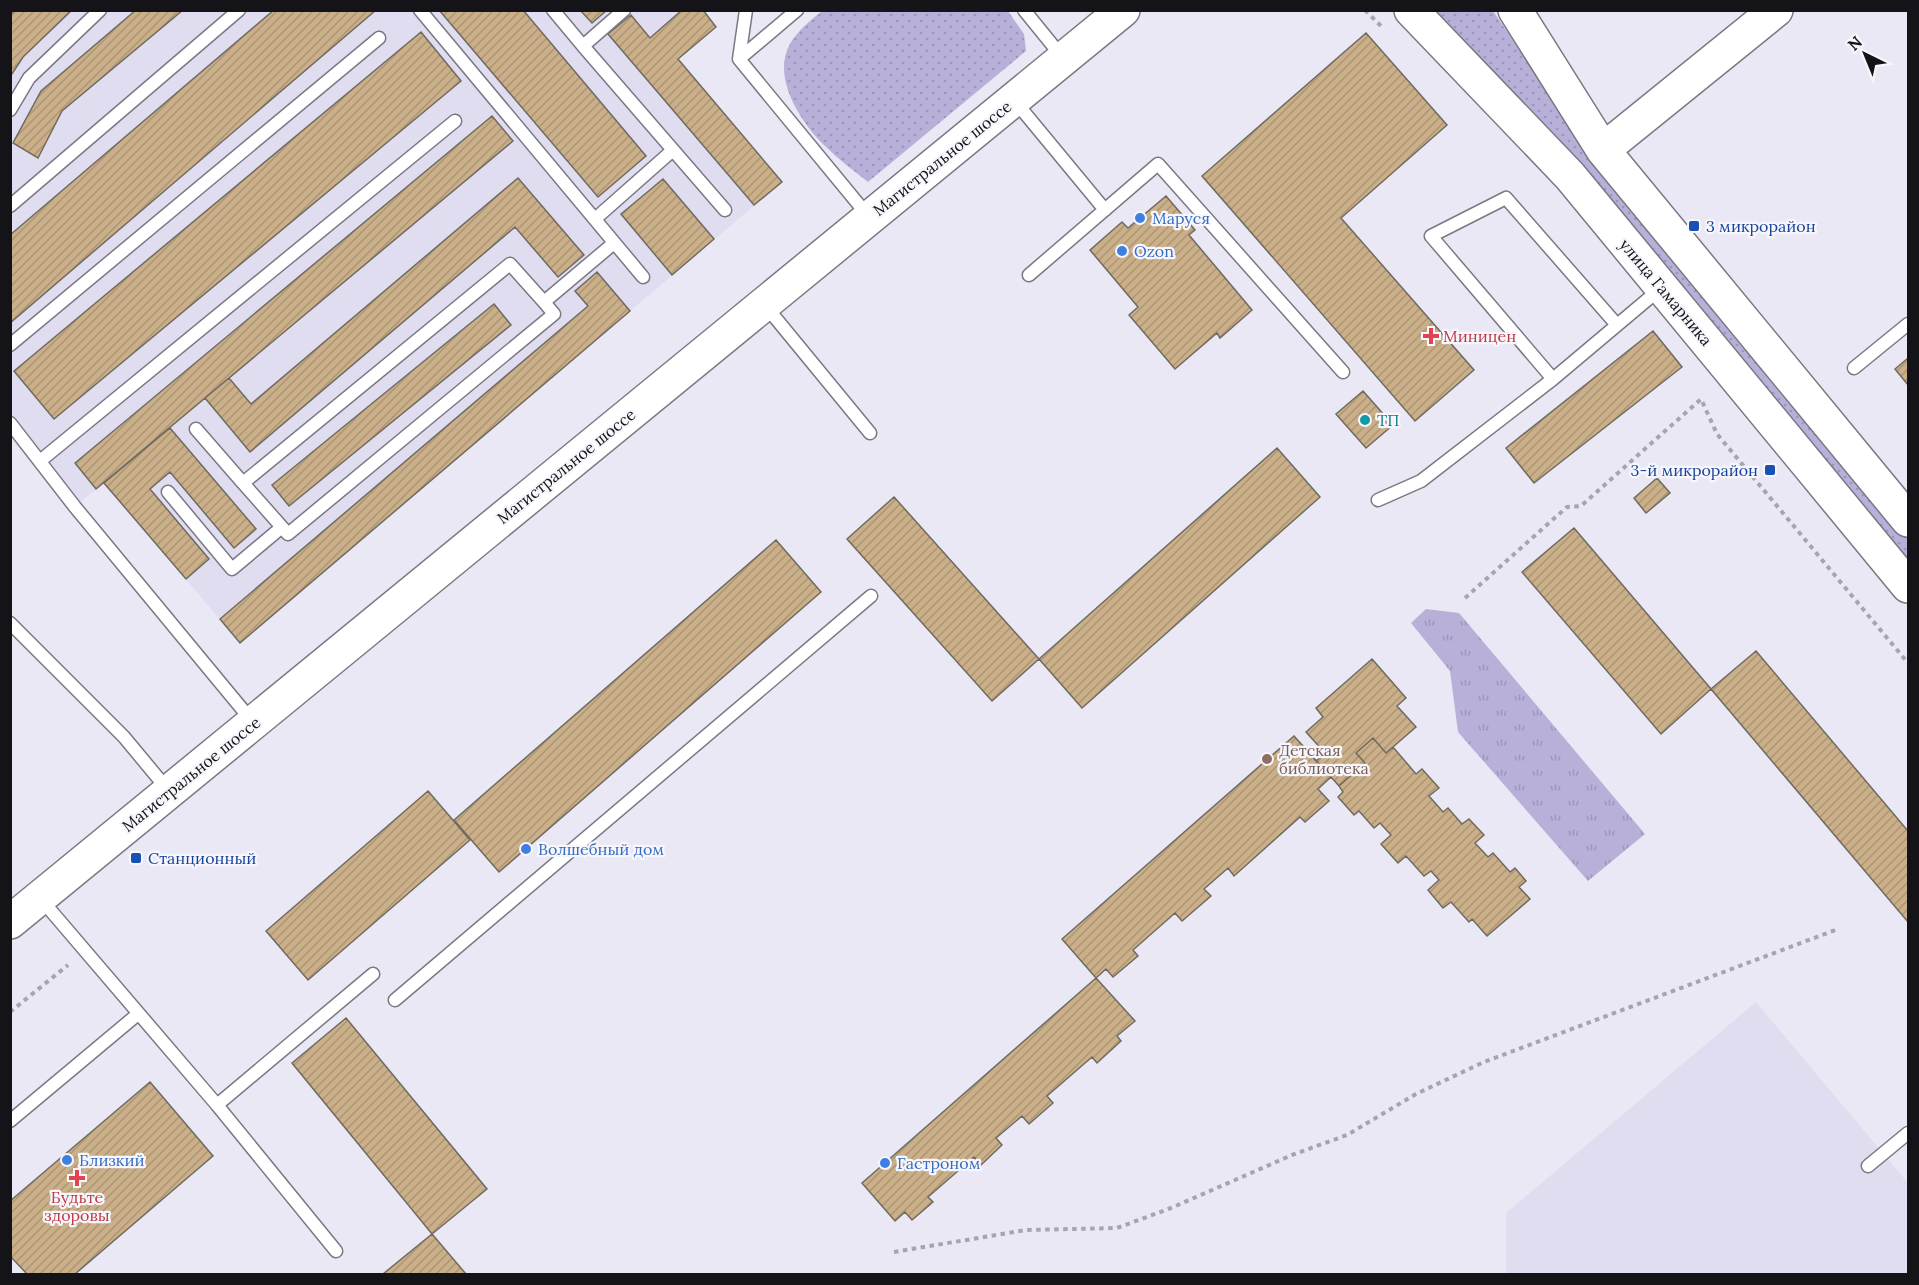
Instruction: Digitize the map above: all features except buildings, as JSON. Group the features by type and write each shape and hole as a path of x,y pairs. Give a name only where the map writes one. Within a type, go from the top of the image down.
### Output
{"street":[{"name":"Магистральное шоссе","path":"10,922 1123,10"},
{"path":"1515,10 1603,150 1908,520"},
{"path":"1603,150 1776,10"},
{"name":"улица Гамарника","path":"1414,12 1570,176 1908,586"}],"lane":[{"path":"10,110 29,78 100,10"},
{"path":"10,206 239,10"},
{"path":"420,10 643,277"},
{"path":"553,10 724,210"},
{"path":"583,46 624,10"},
{"path":"746,10 739,59 870,218"},
{"path":"739,59 797,10"},
{"path":"1024,10 1064,59"},
{"path":"10,345 379,38"},
{"path":"1014,99 1105,210"},
{"path":"40,461 455,121"},
{"path":"595,219 673,150"},
{"path":"1029,275 1158,164 1343,372"},
{"path":"1553,379 1431,236 1506,198 1617,325"},
{"path":"544,302 614,243"},
{"path":"196,429 282,528 288,534 554,314 510,264 243,483"},
{"path":"1377,500 1421,481 1553,379 1662,287"},
{"path":"764,304 870,433"},
{"path":"1854,368 1908,324"},
{"path":"10,423 75,507 254,723"},
{"path":"168,492 232,569 282,528"},
{"path":"394,1000 871,596"},
{"path":"10,624 124,737 170,792"},
{"path":"40,898 217,1105 336,1251"},
{"path":"217,1105 373,974"},
{"path":"10,1120 138,1014"},
{"path":"1868,1166 1908,1133"}],"path":[{"path":"1465,598 1567,507 1581,506 1701,399 1717,434 1908,663"},
{"path":"894,1252 1026,1230 1118,1228 1171,1208 1292,1155 1347,1135 1416,1094 1484,1062 1838,929"},
{"path":"10,1012 84,951"}],"shaded area":[{"path":"10,11 703,11 716,27 678,59 782,182 240,643 104,483 69,511 11,438"},
{"path":"1756,1002 1908,1183 1908,1274 1506,1274 1506,1213"}],"green space":[{"path":"822,11 1008,11 1024,34 1026,51 868,182 816,136 798,112 786,85 785,57 790,44 800,30"},
{"path":"1431,11 1493,11 1594,157 1908,538 1908,567"},
{"path":"1426,609 1459,613 1645,834 1588,881 1458,732 1450,671 1411,623"}],"place":[{"name":"Маруся","path":"1140,218"},
{"name":"3 микрорайон","path":"1694,226"},
{"name":"Ozon","path":"1122,251"},
{"name":"Миницен","path":"1431,336"},
{"name":"ТП","path":"1365,420"},
{"name":"3-й микрорайон","path":"1770,470"},
{"name":"Детская библиотека","path":"1267,759"},
{"name":"Волшебный дом","path":"526,849"},
{"name":"Станционный","path":"136,858"},
{"name":"Близкий","path":"67,1160"},
{"name":"Гастроном","path":"885,1163"},
{"name":"Будьте здоровы","path":"77,1178"}]}
